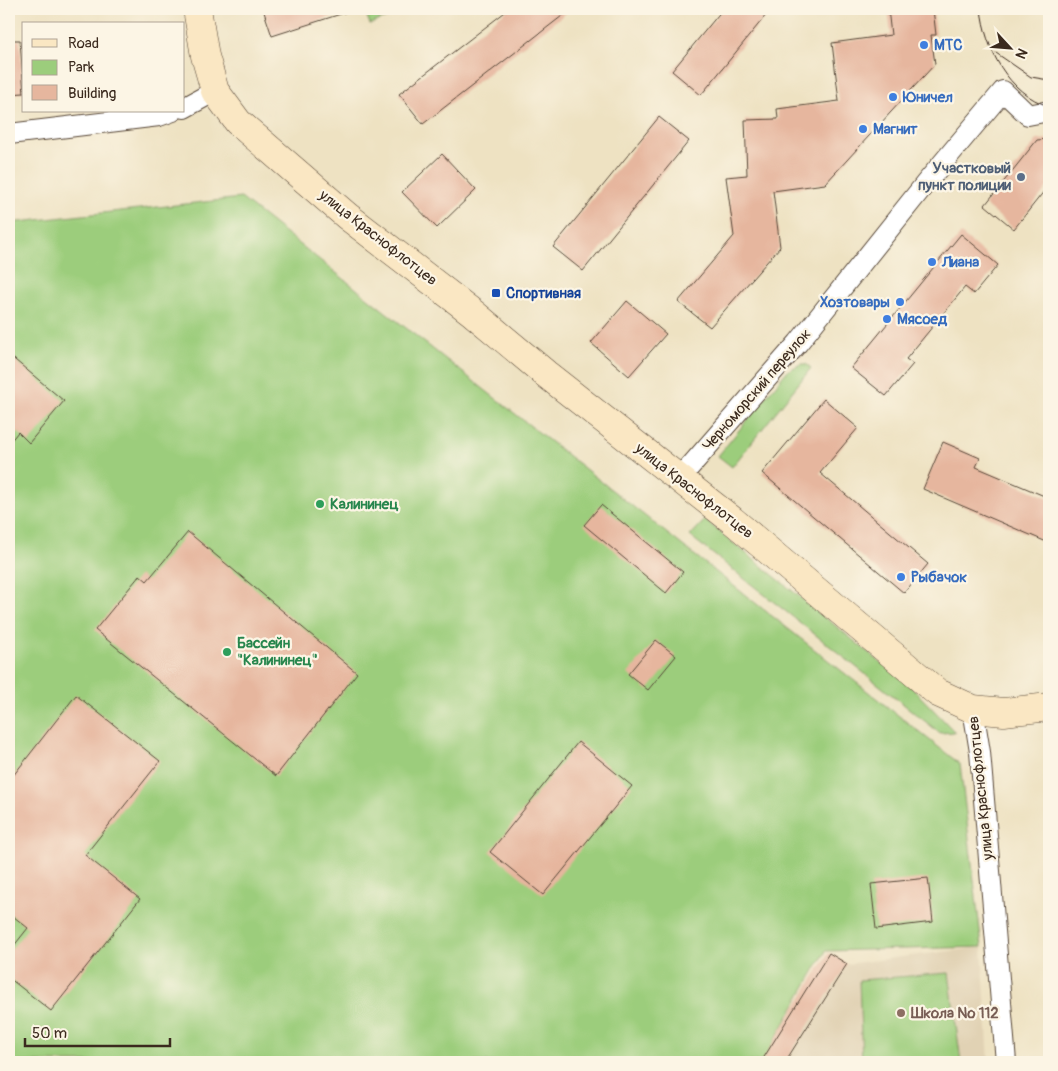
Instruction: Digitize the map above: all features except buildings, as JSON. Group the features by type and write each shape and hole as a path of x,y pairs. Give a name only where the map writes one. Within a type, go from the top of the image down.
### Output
{"main road":[{"name":"улица Краснофлотцев","path":"197,9 205,56 215,91 238,122 347,216 473,313 546,374 680,478 938,694 973,709"},
{"path":"973,709 1004,712 1049,707"}],"street":[{"path":"185,107 215,91"},
{"name":"Черноморский переулок","path":"680,478 798,343 925,184 1003,91 1028,115 1049,112"},
{"path":"9,134 159,116 170,112"},
{"name":"улица Краснофлотцев","path":"973,709 980,752 1006,1062"}],"shaded area":[{"name":"Школа № 112","path":"982,947 989,1062 785,1062 847,964"}],"green space":[{"path":"364,9 410,9 370,24"},
{"name":"Калининец","path":"241,198 960,764 982,947 826,951 762,1062 9,1062 9,223"},
{"path":"801,364 806,364 811,368 732,467 718,456 787,371"},
{"path":"705,520 911,687 955,732 940,733 690,536"},
{"path":"949,973 961,1062 862,1062 859,980"}],"tram line":[{"path":"981,9 983,24 993,54 1001,68 1022,91 1034,100 1049,106"},
{"path":"996,53 1031,77 1049,80"}],"place":[{"name":"МТС","path":"924,45"},
{"name":"Юничел","path":"893,97"},
{"name":"Магнит","path":"863,129"},
{"name":"Участковый пункт полиции","path":"1021,177"},
{"name":"Лиана","path":"932,262"},
{"name":"Спортивная","path":"496,293"},
{"name":"Хозтовары","path":"900,302"},
{"name":"Мясоед","path":"887,319"},
{"name":"Калининец","path":"320,504"},
{"name":"Рыбачок","path":"901,577"},
{"name":"Бассейн \"Калининец\"","path":"227,652"},
{"name":"Школа № 112","path":"901,1013"}]}
